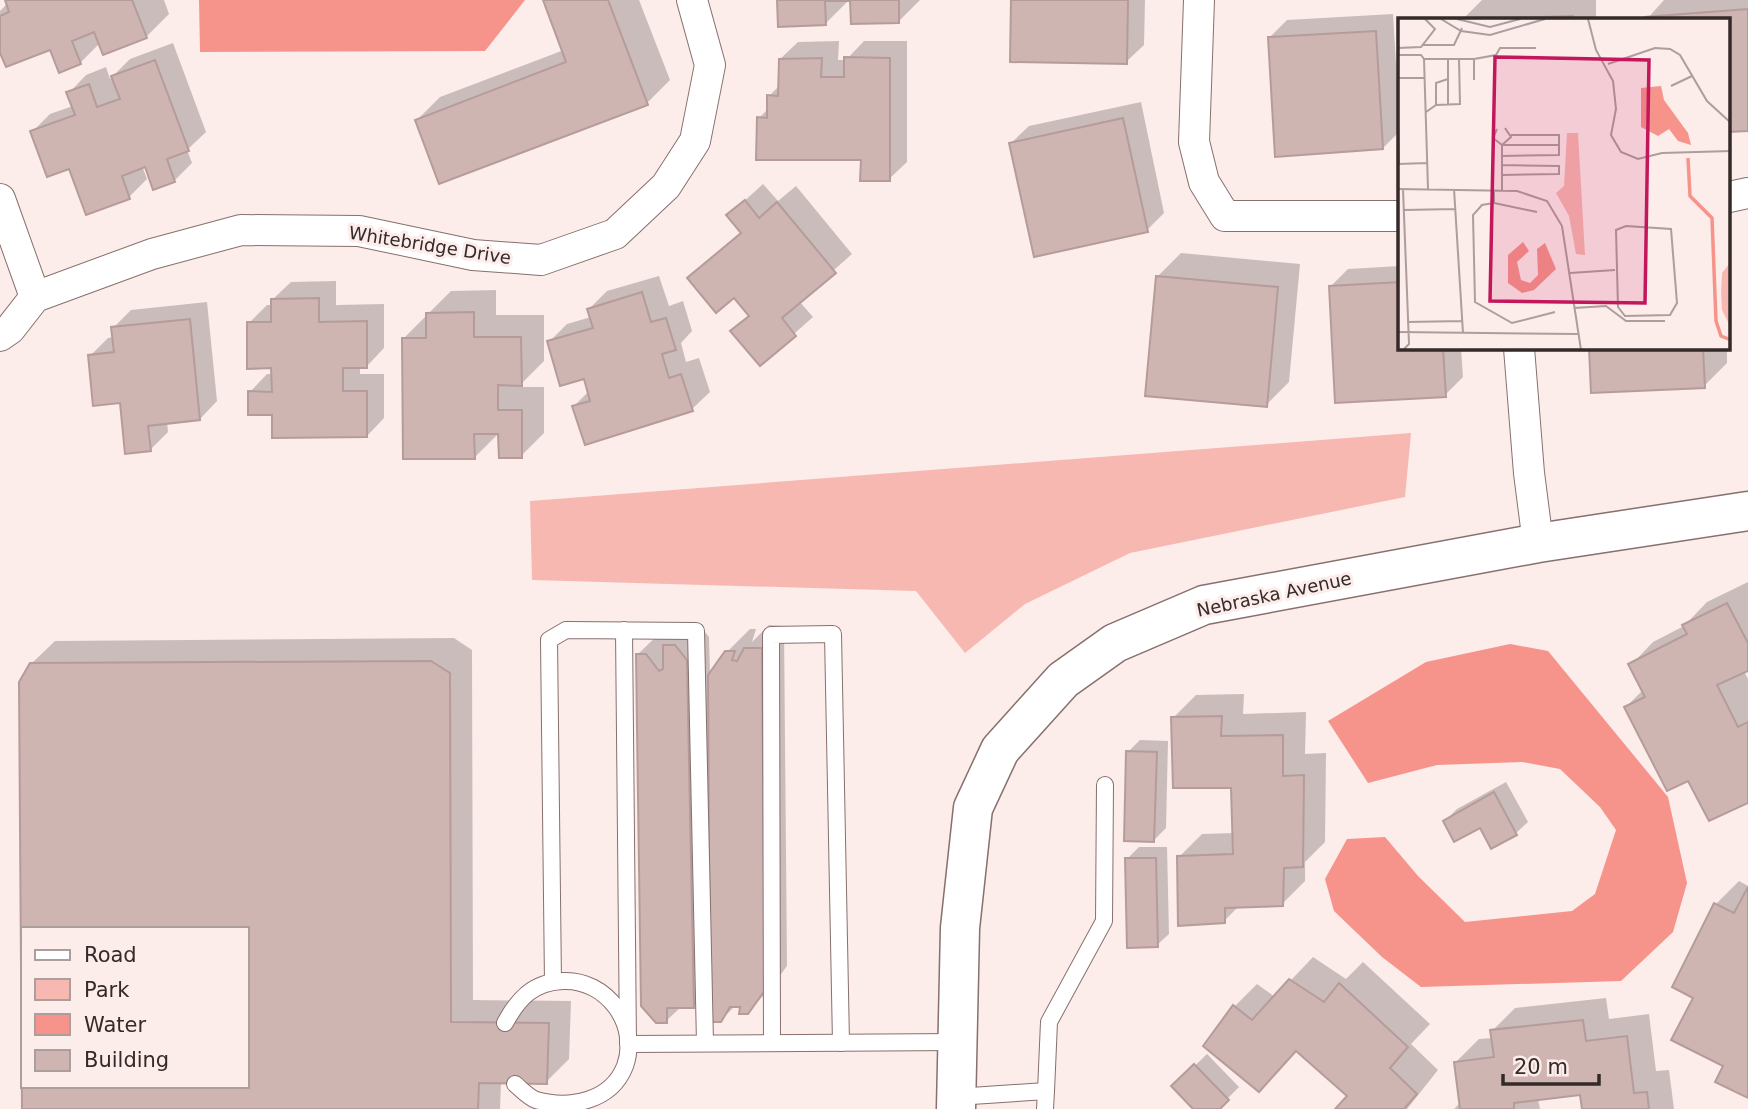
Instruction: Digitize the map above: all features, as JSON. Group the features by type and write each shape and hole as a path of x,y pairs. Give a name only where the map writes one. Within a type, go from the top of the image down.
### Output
{"street":[{"name":"Whitebridge Drive","path":"35,297 152,254 241,230 359,231 473,255 541,260 615,234 666,186 695,141 710,65 692,0"},
{"path":"1199,0 1194,142 1204,182 1225,216 1398,216"},
{"path":"1730,197 1748,193"},
{"path":"0,199 35,297 10,329 0,336"},
{"path":"1519,350 1529,473 1538,543"},
{"name":"Nebraska Avenue","path":"956,1103 960,929 973,808 1000,750 1063,680 1115,643 1204,605 1538,543 1748,511"}],"lane":[{"path":"553,982 550,640 566,630 696,631 705,1043"},
{"path":"515,1084 534,1099 554,1107 576,1107 597,1099 613,1085 625,1066 628,1044 624,631"},
{"path":"772,1043 771,635 833,634 841,1043"},
{"path":"1045,1109 1049,1022 1104,921 1105,785"},
{"path":"505,1023 516,1004 532,989 553,982 571,981 589,985 605,995 622,1017 628,1044"},
{"path":"628,1044 958,1042"},
{"path":"956,1103 1045,1091"}],"green space":[{"path":"1411,433 1405,497 1130,553 1025,604 965,653 916,591 532,580 530,501"}],"water":[{"path":"199,0 525,0 485,51 200,52"},
{"path":"1510,644 1548,651 1668,797 1687,883 1673,932 1621,981 1421,987 1382,957 1334,911 1325,879 1347,839 1385,837 1418,876 1465,922 1572,911 1595,894 1616,830 1600,807 1560,769 1522,762 1437,765 1368,783 1328,721 1426,662"}],"building":[{"path":"5,0 132,0 147,38 103,55 94,32 72,41 81,64 59,73 50,50 6,67 0,53 0,16 9,12"},
{"path":"543,0 608,0 648,105 439,184 415,120 566,62"},
{"path":"777,0 899,0 899,23 851,24 850,1 825,1 826,25 778,27"},
{"path":"1011,0 1128,0 1127,64 1010,62"},
{"path":"1748,9 1748,131 1730,132 1730,18 1645,17"},
{"path":"1573,16 1573,18 1512,18"},
{"path":"1376,31 1383,149 1275,157 1268,37"},
{"path":"844,57 890,58 890,181 860,181 861,160 756,160 757,117 767,118 767,95 778,96 779,59 822,58 821,77 844,77"},
{"path":"155,60 189,151 167,159 175,182 153,190 145,167 122,176 130,199 86,215 69,169 47,177 30,131 75,115 66,92 89,84 97,107 120,99 111,76"},
{"path":"1123,118 1148,232 1034,257 1009,143"},
{"path":"745,200 759,218 777,202 836,273 782,318 796,336 760,366 730,331 749,316 734,298 716,313 687,278 741,233 726,215"},
{"path":"1156,276 1278,287 1267,407 1145,396"},
{"path":"1398,282 1398,350 1443,350 1446,397 1335,403 1329,286"},
{"path":"642,292 651,322 666,318 676,350 662,354 669,378 681,374 693,411 585,445 572,406 590,401 584,379 560,386 547,341 593,328 587,309"},
{"path":"319,298 319,322 367,321 367,368 343,368 343,391 367,391 367,437 272,438 272,415 248,415 248,391 272,392 271,368 247,369 247,322 271,322 271,299"},
{"path":"474,312 474,337 521,337 522,386 498,385 498,410 522,410 522,458 499,458 498,434 474,434 475,459 403,459 402,338 426,338 426,313"},
{"path":"190,319 200,420 148,426 151,451 125,454 120,403 93,406 88,355 114,352 111,327"},
{"path":"1589,350 1703,350 1705,388 1591,393"},
{"path":"1727,603 1748,643 1748,671 1717,685 1738,727 1748,722 1748,803 1709,821 1688,781 1667,791 1624,707 1645,697 1628,664 1687,634 1682,625"},
{"path":"663,645 675,645 687,660 694,1008 667,1008 667,1023 656,1023 641,1006 636,654 646,654 659,671 663,669"},
{"path":"744,648 762,648 765,990 748,1014 739,1014 740,1007 730,1007 721,1022 710,1022 708,675 725,651 735,651 732,660 737,661"},
{"path":"431,661 450,673 451,1022 549,1023 547,1084 479,1083 478,1109 22,1109 22,1088 248,1088 248,927 21,927 21,967 19,682 30,663"},
{"path":"1222,716 1221,736 1283,735 1283,776 1304,775 1303,867 1284,868 1283,906 1225,908 1225,923 1178,926 1177,856 1233,854 1231,788 1173,788 1171,717"},
{"path":"1126,751 1157,752 1154,842 1124,841"},
{"path":"1494,792 1517,835 1491,849 1480,828 1454,842 1443,821"},
{"path":"1125,858 1156,858 1158,947 1127,948"},
{"path":"1748,887 1748,1098 1715,1082 1723,1066 1671,1040 1693,998 1672,987 1714,903 1734,913"},
{"path":"1289,979 1324,1002 1339,983 1408,1047 1390,1068 1417,1094 1404,1109 1335,1109 1347,1096 1296,1051 1259,1092 1203,1046 1233,1005 1252,1020"},
{"path":"1583,1020 1586,1041 1627,1036 1634,1093 1647,1092 1649,1109 1582,1109 1580,1095 1514,1103 1514,1109 1460,1109 1454,1062 1494,1057 1490,1030"},
{"path":"1194,1064 1229,1100 1220,1109 1193,1109 1171,1086"}]}
